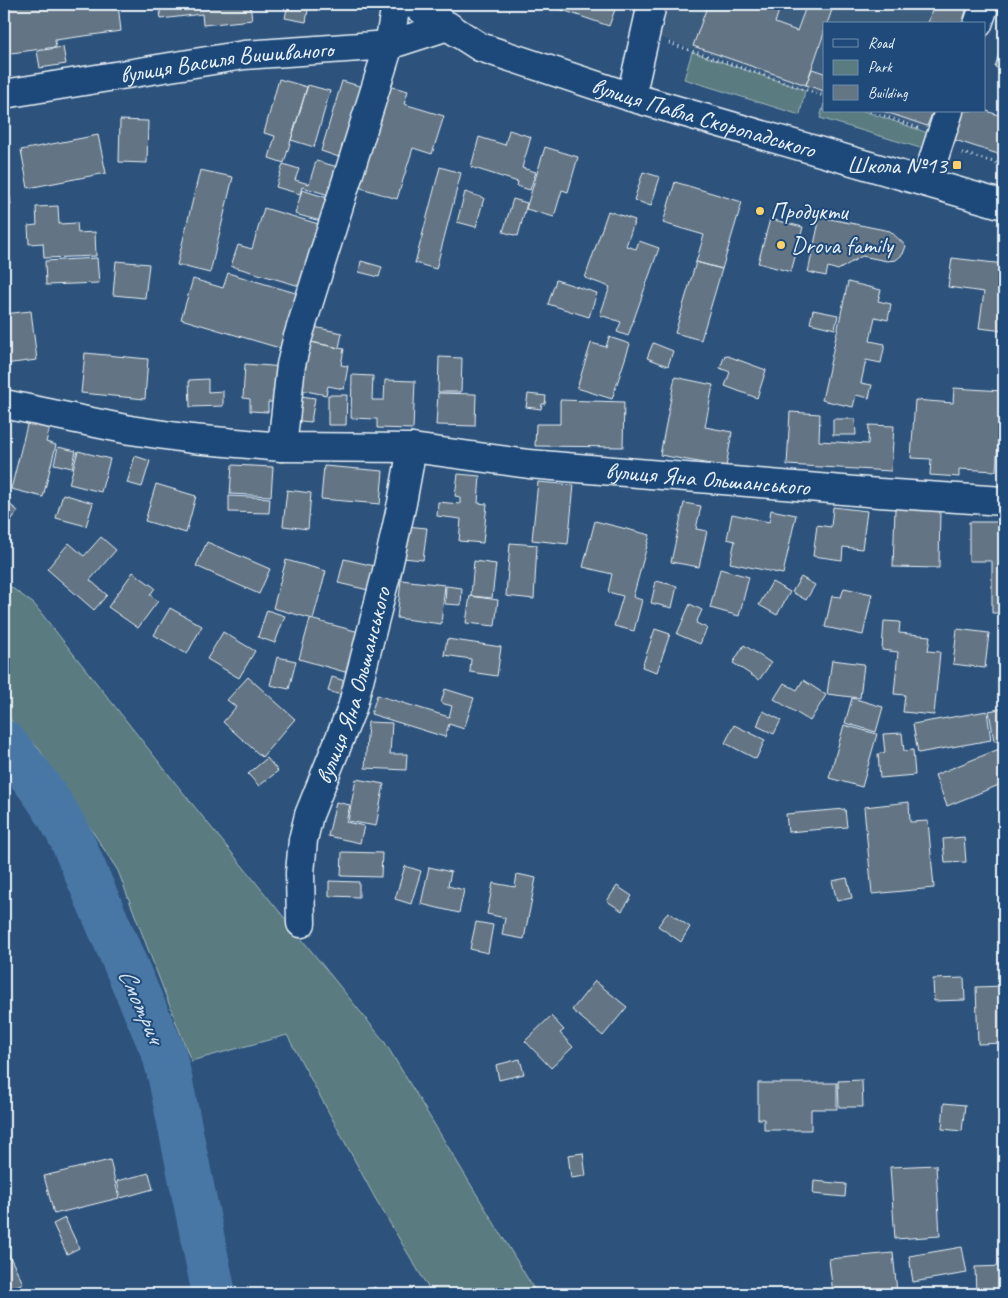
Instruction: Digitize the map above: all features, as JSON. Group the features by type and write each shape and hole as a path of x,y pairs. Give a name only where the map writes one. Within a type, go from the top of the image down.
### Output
{"street":[{"path":"282,447 291,365 297,340 390,45 396,4"},
{"name":"вулиця Павла Скоропадського","path":"413,4 480,47 631,97 1004,205"},
{"path":"631,97 652,4"},
{"path":"979,22 985,4"},
{"name":"вулиця Василя Вишиваного","path":"4,94 244,55 390,45 448,26"},
{"path":"926,182 949,112"},
{"name":"вулиця Яна Ольшанського","path":"4,404 130,430 192,439 282,447 412,448 529,464 1004,501"},
{"name":"вулиця Яна Ольшанського","path":"301,923 300,873 305,831 309,815 352,708 387,571 412,448"}],"path":[{"path":"644,35 823,96"},
{"path":"873,112 933,133 938,146 1004,165"}],"shaded area":[{"path":"669,4 973,4 968,22 823,22 823,95 659,37"},
{"path":"875,112 938,112 931,132"}],"green space":[{"path":"692,52 805,90 800,115 684,79"},
{"path":"823,108 823,112 867,112 931,134 927,150 820,118"},
{"path":"4,582 34,604 177,785 384,1041 537,1294 432,1294 375,1198 287,1035 191,1061 118,871 39,749 4,713"}],"building":[{"path":"35,4 118,4 121,31 55,40 56,47 4,54 4,8"},
{"path":"159,4 250,4 252,20 203,25 202,14 161,19"},
{"path":"288,4 309,4 306,22 285,18"},
{"path":"545,4 617,4 609,26"},
{"path":"708,4 781,4 775,23 797,31 807,4 834,4 828,22 823,22 823,36 806,85 693,46"},
{"path":"934,4 968,4 963,22 928,22"},
{"path":"1004,37 1004,70 995,67"},
{"path":"63,47 66,64 40,68 37,51"},
{"path":"812,69 823,73 823,91 806,85"},
{"path":"279,79 307,87 284,163 269,158 275,136 264,133"},
{"path":"342,81 363,87 342,158 321,151"},
{"path":"308,85 330,91 314,147 291,140"},
{"path":"385,85 408,91 404,104 444,116 432,154 413,148 397,199 355,186"},
{"path":"986,111 1004,117 1004,156 955,140 964,112"},
{"path":"886,112 933,112 927,126"},
{"path":"120,120 148,121 147,163 119,162"},
{"path":"509,130 531,137 522,168 536,172 530,190 517,186 518,182 471,167 479,137 505,145"},
{"path":"98,135 106,173 28,188 21,150"},
{"path":"545,147 578,157 568,192 562,190 554,217 526,209"},
{"path":"4,153 11,205 4,206"},
{"path":"316,161 338,167 329,195 302,187 300,194 276,187 283,164 299,169 295,180 309,184"},
{"path":"440,167 461,173 436,269 415,263"},
{"path":"200,170 233,177 210,273 177,265"},
{"path":"643,172 660,177 651,206 634,200"},
{"path":"675,182 742,202 722,269 696,262 704,235 663,223"},
{"path":"302,190 331,199 324,222 295,214"},
{"path":"465,192 484,198 476,227 457,222"},
{"path":"513,199 527,203 518,236 503,232"},
{"path":"58,206 59,224 77,223 78,233 95,232 96,256 44,258 43,243 29,244 28,226 37,225 36,207"},
{"path":"264,208 322,225 303,287 231,266 238,245 252,249"},
{"path":"608,211 635,220 626,246 636,249 639,241 659,248 628,336 617,332 621,322 600,315 610,287 585,278"},
{"path":"820,217 890,231 906,246 903,254 896,260 887,261 862,256 838,270 828,267 826,276 808,272"},
{"name":"Drova family","path":"770,219 803,227 791,272 758,263"},
{"path":"97,258 99,283 46,285 45,261"},
{"path":"952,258 1004,264 1004,331 979,328 984,292 948,287"},
{"path":"116,261 149,264 145,298 113,295"},
{"path":"361,261 382,267 379,277 359,272"},
{"path":"696,262 722,269 701,340 675,333"},
{"path":"228,273 299,294 283,349 181,319 193,279 223,288"},
{"path":"556,280 597,293 589,317 548,304"},
{"path":"848,282 881,290 878,301 891,304 888,320 875,317 870,341 885,344 881,363 866,360 861,383 872,385 869,398 856,395 853,407 822,400"},
{"path":"813,310 838,315 835,329 810,323"},
{"path":"31,311 37,360 4,364 4,314"},
{"path":"314,327 342,333 339,348 311,342"},
{"path":"609,337 630,344 612,399 577,388 591,343 606,347"},
{"path":"311,342 344,349 341,365 348,366 344,389 328,386 326,395 301,390"},
{"path":"653,343 673,351 668,366 647,358"},
{"path":"85,353 148,359 145,399 81,393"},
{"path":"725,355 766,370 757,398 725,386 730,372 720,368"},
{"path":"439,357 462,358 461,392 438,392"},
{"path":"245,364 284,367 282,403 268,402 268,412 250,411 250,399 243,398"},
{"path":"352,375 373,376 372,400 384,400 385,380 415,381 413,429 377,428 377,419 351,418"},
{"path":"675,377 713,385 705,427 732,432 726,467 660,455"},
{"path":"208,379 208,392 223,391 223,406 190,407 189,380"},
{"path":"954,388 1002,391 996,471 959,469 959,477 930,475 931,459 911,458 915,400 953,403"},
{"path":"438,393 476,394 475,426 436,425"},
{"path":"528,394 546,396 545,404 542,404 541,409 526,407"},
{"path":"294,395 315,398 311,422 291,420"},
{"path":"328,395 347,395 346,425 328,425"},
{"path":"560,400 624,402 623,447 535,446 536,424 560,424"},
{"path":"790,412 820,414 819,441 868,444 869,425 894,426 891,471 787,465"},
{"path":"833,419 855,419 856,435 833,435"},
{"path":"28,421 50,427 46,442 56,445 43,497 11,489"},
{"path":"58,447 76,451 72,468 54,464"},
{"path":"78,451 110,459 101,492 69,484"},
{"path":"135,456 150,461 142,487 127,483"},
{"path":"232,465 273,467 271,496 230,494"},
{"path":"324,466 383,471 380,504 321,499"},
{"path":"458,474 480,476 478,503 487,504 483,543 459,541 461,519 437,516 438,502 460,504 460,497 455,496"},
{"path":"538,482 574,485 568,544 532,540"},
{"path":"156,484 196,496 186,533 145,521"},
{"path":"287,490 311,493 308,529 283,526"},
{"path":"63,494 93,503 86,526 56,518"},
{"path":"229,496 270,498 269,513 229,512"},
{"path":"8,503 18,511 9,523 4,519 4,508"},
{"path":"684,503 701,506 696,529 707,531 699,567 671,562"},
{"path":"833,507 867,511 862,549 843,547 842,560 813,556 817,525 831,527"},
{"path":"895,508 940,509 939,568 893,567"},
{"path":"771,510 796,515 783,574 730,563 735,541 727,539 732,514 769,522"},
{"path":"595,521 650,535 633,597 642,600 634,631 614,626 623,596 608,592 612,574 583,567"},
{"path":"969,522 1004,522 1004,613 992,613 992,561 969,561"},
{"path":"406,526 427,528 423,560 403,558"},
{"path":"101,537 116,550 90,580 107,595 94,610 47,569 69,543 84,556"},
{"path":"207,542 270,569 259,594 196,566"},
{"path":"510,543 537,545 534,599 506,596"},
{"path":"344,559 383,568 377,592 338,583"},
{"path":"286,560 326,571 313,619 273,608"},
{"path":"474,561 496,564 492,598 471,596"},
{"path":"720,569 749,577 739,616 710,608"},
{"path":"133,572 155,588 150,595 158,601 138,628 108,607"},
{"path":"801,577 815,585 806,600 792,592"},
{"path":"401,580 445,585 441,624 397,618"},
{"path":"656,581 677,586 672,608 651,603"},
{"path":"772,582 790,592 777,615 759,605"},
{"path":"446,586 462,588 461,605 445,604"},
{"path":"844,588 872,594 863,635 825,627 832,596 841,597"},
{"path":"470,596 498,600 495,626 466,623"},
{"path":"690,604 702,610 696,623 707,628 700,644 677,634"},
{"path":"170,608 202,626 187,654 154,635"},
{"path":"267,610 285,616 275,643 258,637"},
{"path":"310,619 363,633 352,674 299,659"},
{"path":"884,621 900,622 899,633 930,636 928,651 940,652 934,715 903,712 905,695 894,694 898,652 882,650"},
{"path":"655,629 670,634 657,672 642,667"},
{"path":"957,629 989,633 985,668 953,664"},
{"path":"223,632 255,651 239,678 207,659"},
{"path":"447,639 501,647 497,676 470,672 471,659 444,655"},
{"path":"744,645 771,663 759,680 733,663"},
{"path":"277,657 296,661 289,689 270,685"},
{"path":"832,660 864,664 860,698 827,694"},
{"path":"248,677 295,719 262,757 223,722 236,707 227,700"},
{"path":"332,677 348,682 344,696 328,691"},
{"path":"803,680 826,695 810,721 774,699 784,683 797,690"},
{"path":"445,689 474,698 464,729 449,724 445,737 371,714 377,695 449,717 452,706 441,703"},
{"path":"852,698 883,707 876,732 845,723"},
{"path":"1004,708 1004,739 994,741 989,711"},
{"path":"763,711 781,720 774,734 757,726"},
{"path":"987,711 991,740 918,753 913,724"},
{"path":"368,722 392,723 390,754 407,754 406,770 365,768"},
{"path":"734,725 765,740 756,759 725,743"},
{"path":"844,725 877,734 862,787 829,778"},
{"path":"902,733 904,751 913,750 915,775 880,778 878,754 885,753 883,734"},
{"path":"1004,747 1004,783 947,806 935,775"},
{"path":"267,758 278,771 259,786 248,774"},
{"path":"356,779 384,784 376,826 348,821"},
{"path":"336,802 350,805 346,822 364,826 360,843 328,836"},
{"path":"909,802 910,822 928,821 934,888 872,894 864,807"},
{"path":"845,809 847,827 788,832 786,814"},
{"path":"964,837 966,862 945,863 943,839"},
{"path":"342,852 382,853 381,877 341,876"},
{"path":"405,866 421,871 411,904 395,899"},
{"path":"429,867 451,872 448,886 464,890 459,913 421,904"},
{"path":"517,874 536,878 524,939 502,935 505,918 487,914 493,883 515,887"},
{"path":"847,878 852,898 837,901 832,881"},
{"path":"329,881 359,882 359,897 329,896"},
{"path":"617,886 632,896 622,911 607,901"},
{"path":"668,912 690,927 681,942 658,926"},
{"path":"476,922 493,925 488,953 470,949"},
{"path":"964,978 965,1000 934,1001 933,979"},
{"path":"595,981 627,1007 603,1036 572,1010"},
{"path":"1004,986 1004,1043 978,1044 976,987"},
{"path":"551,1016 564,1030 560,1033 573,1047 551,1068 525,1041"},
{"path":"520,1059 524,1074 499,1080 496,1065"},
{"path":"862,1080 863,1107 839,1107 838,1081"},
{"path":"758,1083 837,1083 837,1109 811,1109 811,1130 764,1130 764,1119 758,1119"},
{"path":"944,1103 965,1105 962,1131 942,1129"},
{"path":"583,1153 586,1176 571,1178 568,1155"},
{"path":"110,1160 119,1198 54,1214 44,1176"},
{"path":"936,1165 940,1236 895,1239 890,1167"},
{"path":"1001,1165 1004,1165 1004,1201 1002,1201"},
{"path":"149,1173 153,1189 121,1198 117,1181"},
{"path":"814,1181 846,1184 845,1197 813,1194"},
{"path":"65,1218 79,1248 67,1254 53,1224"},
{"path":"4,1245 23,1283 4,1292"},
{"path":"962,1247 967,1273 913,1282 909,1256"},
{"path":"893,1253 897,1292 833,1294 829,1259"},
{"path":"1004,1266 1004,1294 976,1294 975,1267"},
{"path":"375,1287 379,1294 359,1294"},
{"path":"929,1292 951,1292 951,1294 929,1294"}],"waterway":[{"name":"Смотрич","path":"4,742 40,788 71,838 164,1054 214,1294"}],"place":[{"name":"Школа №13","path":"957,165"},
{"name":"Продукти","path":"760,211"},
{"name":"Drova family","path":"781,245"}]}
